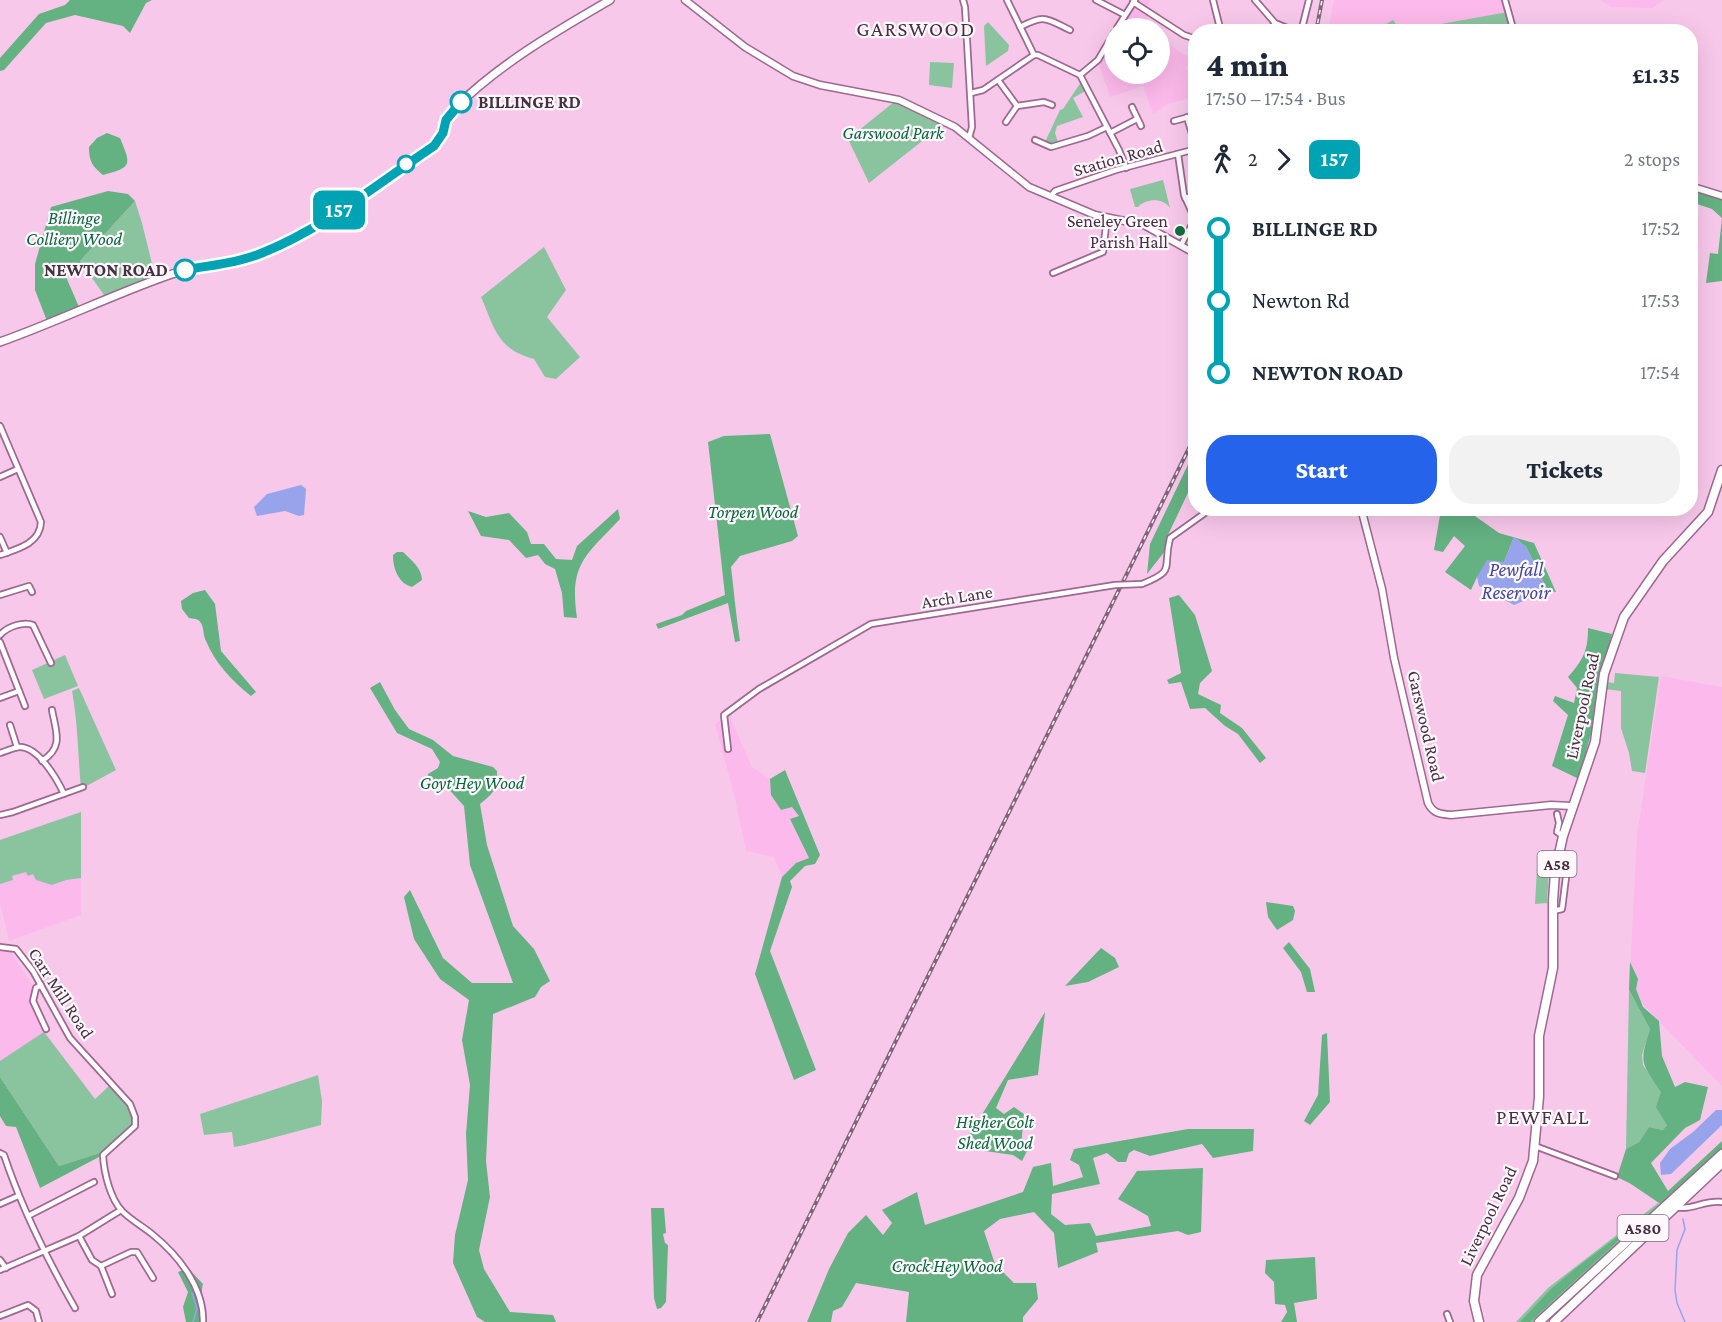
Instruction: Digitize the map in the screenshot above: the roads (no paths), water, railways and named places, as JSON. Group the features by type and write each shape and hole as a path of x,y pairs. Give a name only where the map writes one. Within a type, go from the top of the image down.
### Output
{"highway":[{"name":"Liverpool Road","path":"1479,1322 1474,1301 1477,1275 1520,1198 1530,1171 1535,1146 1539,1094 1539,1036 1553,968 1552,911 1556,870 1572,806 1595,742 1604,674 1621,623 1664,561 1708,512 1722,470"},
{"name":"A580","path":"1554,1320 1671,1208 1722,1154"},
{"name":"A580","path":"1539,1322 1722,1163"}],"main road":[{"path":"0,342 46,326 167,275 249,257 285,243 333,214 434,146 443,133 452,112 500,69 539,42 610,0"}],"street":[{"path":"685,0 745,47 793,76 831,87 893,98 955,127 1021,182 1083,211 1143,225 1188,249"},
{"path":"963,0 971,93 972,127 969,138"},
{"path":"1007,0 1034,55"},
{"path":"1096,0 1125,15"},
{"path":"1213,0 1219,24"},
{"path":"1255,0 1275,23"},
{"path":"1302,24 1309,0"},
{"path":"1505,0 1512,24"},
{"path":"1123,18 1134,1 1188,36"},
{"path":"1020,27 1038,18 1044,18 1071,31"},
{"path":"1080,75 1098,60 1104,50"},
{"path":"971,93 984,90 1034,55 1080,75 1125,168"},
{"path":"998,80 1017,106"},
{"path":"1006,122 1017,106 1045,100 1052,105"},
{"path":"1132,107 1141,126"},
{"path":"1174,121 1187,117 1188,120"},
{"path":"1110,133 1137,119"},
{"path":"1051,147 1088,136 1107,127"},
{"path":"1035,140 1057,150"},
{"name":"Station Road","path":"1051,196 1055,191 1188,151"},
{"path":"1178,154 1188,204"},
{"path":"1698,188 1722,196"},
{"path":"1053,273 1103,252 1107,218"},
{"path":"1181,245 1188,232"},
{"path":"0,426 39,518 40,527 34,540 0,555"},
{"path":"0,477 18,470"},
{"name":"Arch Lane","path":"728,749 724,715 759,689 871,624 1115,585 1142,584 1165,572 1170,538 1201,516"},
{"name":"Garswood Road","path":"1363,516 1380,580 1394,658 1428,803 1432,810 1439,814 1451,815 1551,805 1572,806"},
{"path":"0,537 7,553"},
{"path":"0,595 29,586 32,592"},
{"path":"0,635 5,630 30,623 51,663"},
{"path":"0,642 25,706"},
{"path":"0,698 19,690"},
{"path":"42,761 54,753 57,746 52,710"},
{"path":"10,725 17,747"},
{"path":"0,753 17,747 35,752 58,781 64,794"},
{"path":"0,815 83,787"},
{"name":"Liverpool Road","path":"1556,816 1557,832 1563,836"},
{"name":"Carr Mill Road","path":"0,948 16,948 33,971 70,1038 130,1104 135,1117 135,1126 103,1155 104,1170 121,1210 162,1243 198,1288 203,1307 202,1322"},
{"path":"41,985 36,988 33,1001 46,1029"},
{"path":"1535,1146 1615,1176"},
{"path":"0,1153 4,1155 18,1197 45,1254 75,1308"},
{"path":"28,1216 94,1182"},
{"path":"0,1204 18,1197"},
{"path":"1671,1208 1684,1210 1710,1201 1722,1202"},
{"path":"0,1260 3,1269 45,1254 121,1210"},
{"path":"79,1236 92,1260 100,1266 112,1294"},
{"path":"100,1266 131,1251 137,1252 153,1278"},
{"path":"0,1316 28,1305 36,1311 39,1322"},
{"path":"1447,1314 1450,1322"}],"water":[{"path":"301,485 306,489 304,515 299,516 285,511 257,516 254,507 267,494"},
{"name":"Pewfall Reservoir","path":"1514,537 1526,547 1548,591 1514,605 1479,586 1477,577 1487,560 1504,562"},
{"path":"1716,1110 1722,1110 1722,1125 1671,1174 1661,1175 1660,1163 1670,1149 1693,1132"}],"waterway":[{"path":"1683,1219 1685,1229 1677,1250 1675,1290 1677,1303 1685,1322"},
{"path":"192,1293 197,1308 193,1322"}],"railway":[{"path":"1318,24 1322,0"},
{"path":"757,1322 1188,450"}],"place":[{"name":"BILLINGE RD","path":"461,102"},
{"name":"Seneley Green Parish Hall","path":"1180,231"},
{"name":"NEWTON ROAD","path":"185,270"}],"district":[{"name":"GARSWOOD","path":"916,29"},
{"name":"PEWFALL","path":"1543,1117"}],"park label":[{"name":"Garswood Park","path":"893,133"},
{"name":"Billinge Colliery Wood","path":"74,228"},
{"name":"Torpen Wood","path":"753,512"},
{"name":"Goyt Hey Wood","path":"472,783"},
{"name":"Higher Colt Shed Wood","path":"995,1132"},
{"name":"Crock Hey Wood","path":"947,1266"}]}
